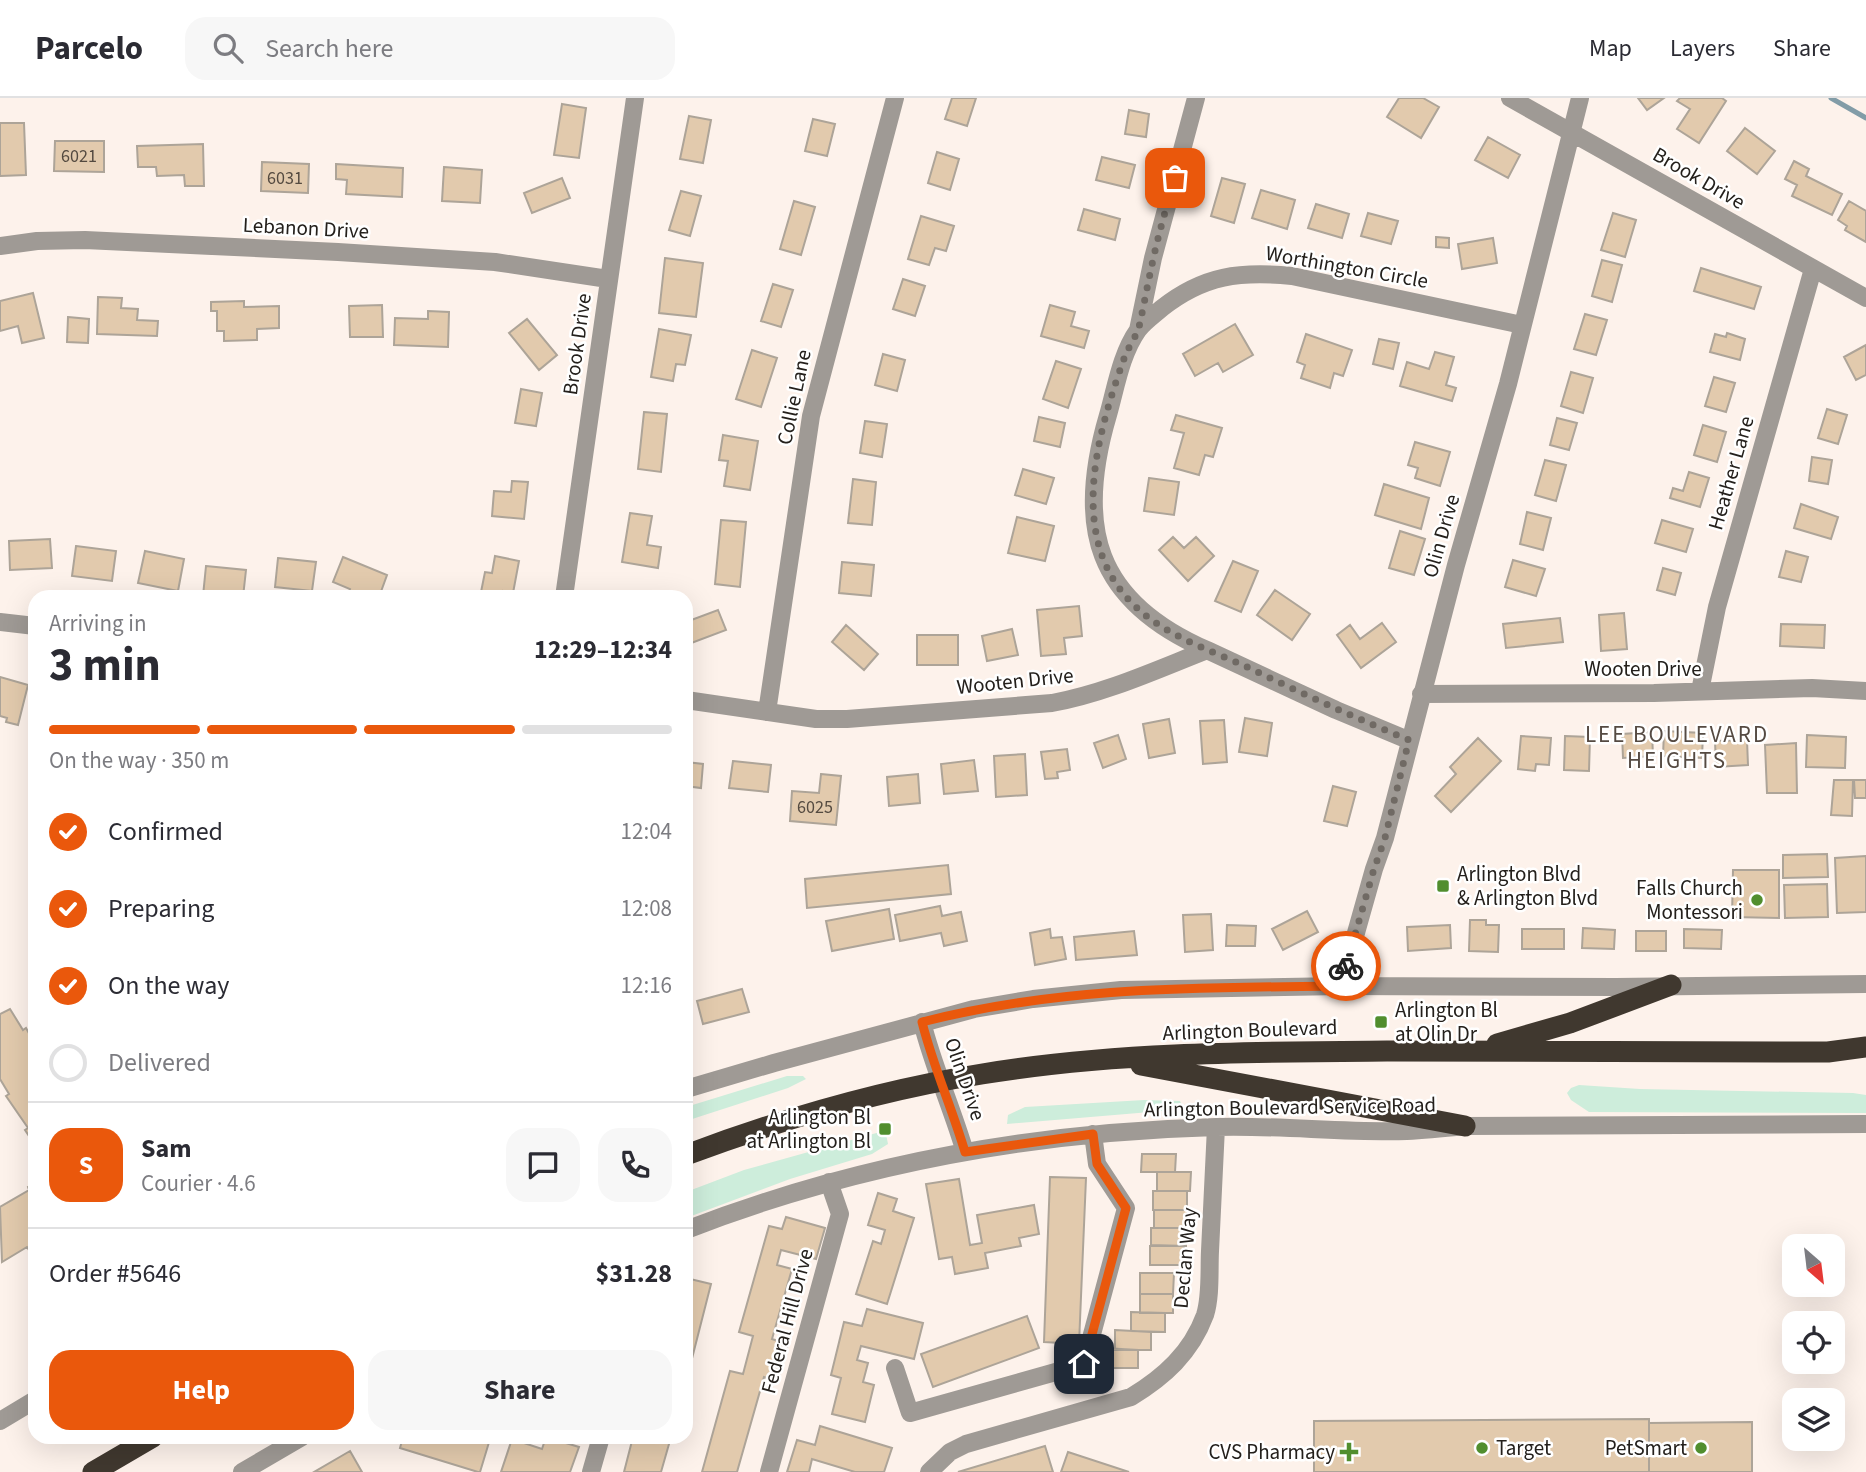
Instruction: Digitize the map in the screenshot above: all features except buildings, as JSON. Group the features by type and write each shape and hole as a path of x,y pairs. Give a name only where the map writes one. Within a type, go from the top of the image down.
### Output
{"highway":[{"path":"1475,1051 1570,1023 1671,985"},
{"name":"Arlington Boulevard","path":"693,1152 758,1128 897,1090 985,1073 1112,1059 1226,1053 1828,1052 1866,1047"},
{"name":"Arlington Boulevard","path":"1828,1052 1866,1058"},
{"path":"1112,1059 1343,1105 1465,1126"},
{"path":"93,1472 141,1444"}],"street":[{"name":"Brook Drive","path":"565,590 635,98"},
{"name":"Collie Lane","path":"768,712 811,416 895,98"},
{"path":"1138,330 1153,258 1196,98"},
{"name":"Brook Drive","path":"1510,98 1866,298"},
{"name":"Olin Drive","path":"1341,986 1385,838 1421,694 1504,397 1580,98"},
{"name":"Lebanon Drive","path":"0,246 37,241 85,240 338,252 495,262 608,279"},
{"name":"Heather Lane","path":"1700,691 1717,607 1813,269"},
{"name":"Worthington Circle","path":"1207,650 1148,618 1130,601 1116,584 1094,530 1094,471 1126,354 1138,330 1175,298 1191,289 1210,280 1236,274 1258,273 1292,276 1522,325"},
{"path":"0,622 28,625"},
{"name":"Wooten Drive","path":"768,712 816,719 847,719 1052,704 1108,689 1207,650"},
{"path":"1207,650 1336,710 1409,740"},
{"name":"Wooten Drive","path":"1421,694 1812,688 1866,691"},
{"path":"693,700 768,712"},
{"path":"693,1087 974,1009 1033,999 1121,990 1341,986 1866,984"},
{"name":"Olin Drive","path":"922,1022 965,1152"},
{"name":"Arlington Boulevard Service Road","path":"693,1227 829,1182 904,1163 1093,1134 1216,1127 1406,1131 1465,1126 1866,1124"},
{"name":"Declan Way","path":"929,1472 950,1452 966,1444 1131,1397 1155,1383 1175,1365 1191,1343 1205,1314 1209,1283 1216,1127"},
{"path":"895,1368 910,1413 1084,1364 1126,1208 1097,1164 1093,1134"},
{"name":"Federal Hill Drive","path":"769,1472 840,1214 829,1182"},
{"path":"0,1421 28,1404"},
{"path":"249,1470 291,1444"},
{"path":"591,1472 599,1444"}],"green space":[{"path":"787,1076 803,1076 806,1079 788,1088 693,1119 693,1105"},
{"path":"1579,1085 1640,1089 1853,1093 1866,1095 1866,1113 1589,1112 1571,1100 1567,1093"},
{"path":"1144,1100 1180,1101 1183,1107 1174,1110 1007,1124 1008,1115 1025,1107"},
{"path":"880,1132 886,1134 888,1144 872,1154 790,1179 693,1215 693,1189 744,1170"}],"waterway":[{"path":"1831,98 1866,118"}],"way so far":[{"path":"1175,178 1153,258 1138,330 1126,354 1094,471 1094,530 1116,584 1148,618 1191,643 1336,710 1409,740 1385,838 1346,966"}],"place":[{"name":"Arlington Blvd & Arlington Blvd","path":"1443,886"},
{"name":"Falls Church Montessori","path":"1757,900"},
{"name":"Arlington Bl at Olin Dr","path":"1381,1022"},
{"name":"Arlington Bl at Arlington Bl","path":"885,1129"},
{"name":"Target","path":"1482,1448"},
{"name":"PetSmart","path":"1701,1448"},
{"name":"CVS Pharmacy","path":"1349,1452"}],"district":[{"name":"LEE BOULEVARD HEIGHTS","path":"1677,747"}],"route":[{"path":"1084,1364 1126,1208 1097,1164 1093,1134 965,1152 929,1051 922,1022 1013,1002 1121,990 1341,986 1346,966"}]}
